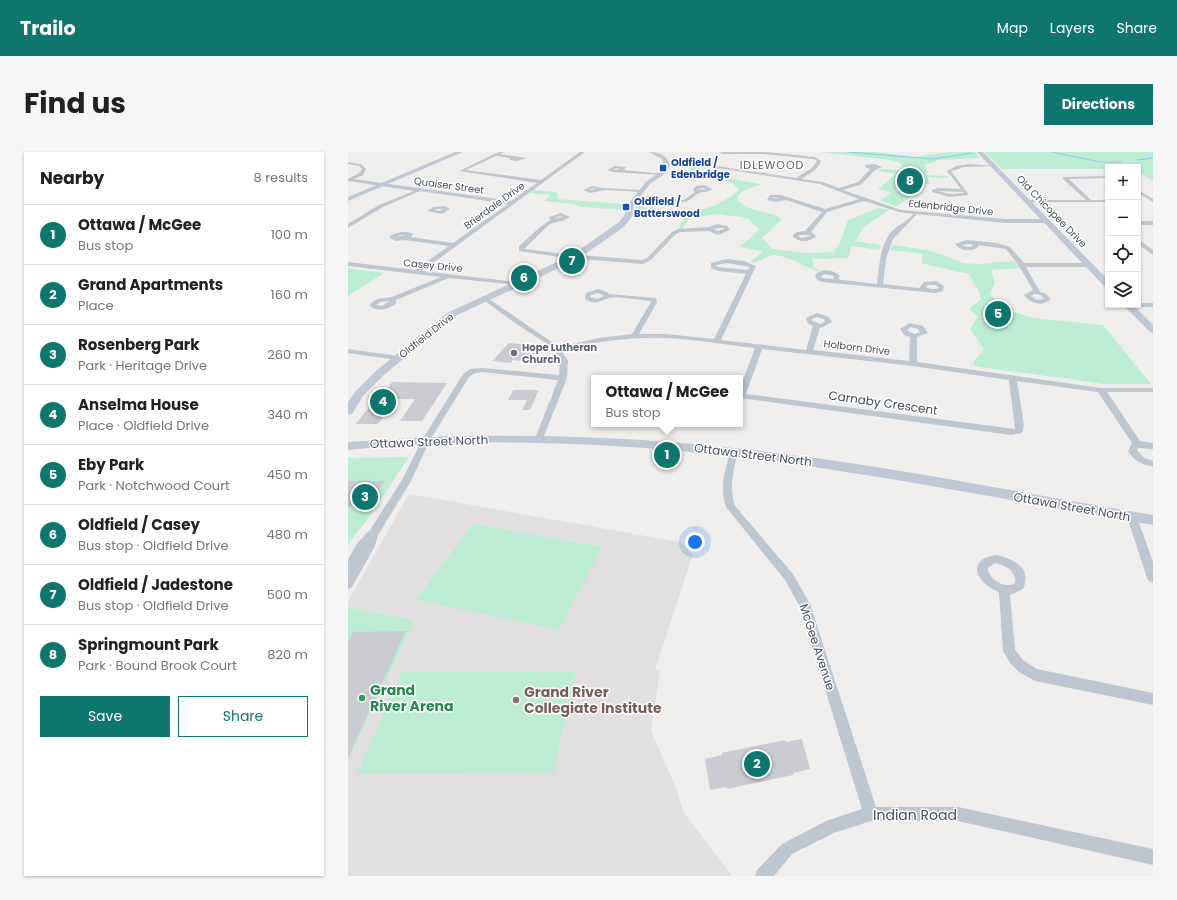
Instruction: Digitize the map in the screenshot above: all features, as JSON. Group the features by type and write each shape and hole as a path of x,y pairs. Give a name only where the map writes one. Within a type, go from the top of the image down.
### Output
{"street":[{"path":"348,199 460,152"},
{"path":"502,152 461,171 542,182"},
{"name":"Brierdale Drive","path":"415,273 583,152"},
{"path":"652,152 664,158 667,165"},
{"path":"710,166 719,160 721,152 764,153 814,158 819,160 818,165 814,169 797,179"},
{"name":"Old Chicopee Drive","path":"980,152 1105,282"},
{"path":"494,155 513,158"},
{"path":"348,163 360,165 364,169 361,174 348,180"},
{"name":"Edenbridge Drive","path":"667,165 710,166 821,183 890,208 916,212 1010,222 1047,221"},
{"name":"Oldfield Drive","path":"348,410 360,394 397,358 450,315 575,257 626,220 631,204 648,183 665,171 667,165"},
{"path":"963,191 938,189 934,191 939,194 962,196 967,194 963,191 949,171 952,168 962,166 993,166"},
{"path":"840,189 860,183 873,169"},
{"path":"621,171 662,174"},
{"path":"1090,201 1065,178 1105,177"},
{"name":"Quaiser Street","path":"348,180 513,203"},
{"path":"600,189 639,194 681,202 690,199 698,192"},
{"path":"348,226 381,206 419,190"},
{"path":"1141,192 1153,201"},
{"path":"439,207 462,195"},
{"path":"784,198 824,211 864,199"},
{"path":"1028,201 1105,201"},
{"path":"1141,201 1153,201"},
{"path":"807,233 824,211"},
{"path":"880,286 884,255 891,237 913,220 916,212"},
{"path":"554,220 526,243 521,250 575,257 643,262 648,259 674,233 685,229 710,229"},
{"path":"1141,223 1153,223"},
{"path":"405,238 454,245"},
{"path":"972,243 997,244 1008,248 1022,264 1038,292"},
{"path":"1141,243 1153,253"},
{"path":"716,342 753,266 746,263 720,261 716,262 713,266 718,269 749,272"},
{"name":"Casey Drive","path":"348,264 516,284"},
{"path":"1022,264 1089,265"},
{"path":"393,299 448,276"},
{"path":"836,280 841,282 927,290"},
{"path":"607,296 654,299 654,302 635,335"},
{"path":"484,298 558,349 564,361 563,378 539,439"},
{"path":"1141,305 1153,305"},
{"path":"1131,308 1153,330"},
{"path":"809,352 817,325"},
{"name":"Holborn Drive","path":"558,349 600,339 635,335 666,336 913,364 1101,390 1153,390"},
{"path":"913,364 914,336"},
{"name":"Carnaby Crescent","path":"743,391 760,346"},
{"path":"348,351 397,358"},
{"path":"348,569 362,545 374,533 406,481 426,440 466,376 473,371 482,370 563,378"},
{"name":"Carnaby Crescent","path":"743,396 1011,432 1019,431 1020,425 1012,377"},
{"path":"1101,390 1137,444"},
{"name":"Ottawa Street North","path":"348,446 426,440 539,439 618,442 802,461 1153,520"},
{"path":"1153,446 1137,444 1132,448 1133,454 1140,460 1153,464"},
{"name":"McGee Avenue","path":"734,453 725,492 730,507 789,577 804,604 871,814"},
{"path":"1132,517 1153,578"},
{"path":"348,584 370,546 374,533"},
{"path":"1004,590 1009,651 1021,668 1035,675 1153,699"},
{"name":"Indian Road","path":"763,876 787,849 831,826 871,814 958,814 1153,857"}],"shaded area":[{"name":"Grand River Collegiate Institute","path":"409,494 680,542 693,554 655,669 660,670 651,731 676,788 684,813 732,876 348,876 348,760 415,620 348,607 348,601"}],"green space":[{"path":"821,152 876,152 914,157 950,152 975,152 980,158 939,160 925,165 927,175 947,176 949,178 928,177 929,184 913,183 910,198 896,206 880,201 892,193 878,189 896,174 878,171 881,169 903,170 902,164 890,160"},
{"path":"984,152 1153,152 1153,181 1141,173 1141,164 1105,164 1105,169 1002,169"},
{"path":"691,166 701,167 697,173 761,184 743,191 737,198 747,207 782,219 762,238 773,249 807,253 834,252 840,242 848,220 879,208 889,210 864,227 855,241 881,245 879,250 852,246 848,258 812,259 814,267 819,271 785,257 774,255 768,256 756,262 750,262 763,251 739,247 759,229 747,218 718,214 689,218 682,229 678,229 685,217 636,211 636,206 678,211 702,209 714,206 739,190 733,183 701,177 685,177"},
{"path":"534,190 556,192 559,196 557,199 625,204 624,210 582,207 573,204 544,201 551,195 530,193"},
{"path":"892,245 928,250 964,263 978,264 1014,261 1020,268 991,270 995,283 990,294 1011,311 1033,318 1103,325 1151,384 1103,384 974,366 974,361 984,349 970,329 978,317 969,309 981,299 978,289 968,274 921,263 923,254 891,250"},
{"path":"348,268 353,269 384,273 348,296"},
{"path":"409,457 370,516 348,544 348,458"},
{"path":"473,524 602,547 559,630 416,600"},
{"name":"Grand River Arena","path":"348,607 415,620 348,760"},
{"path":"402,672 576,672 553,773 357,774"}],"building":[{"name":"Hope Lutheran Church","path":"509,343 522,344 521,347 524,348 521,352 535,353 527,362 513,360 511,363 492,361"},
{"path":"392,382 447,383 422,421 400,421 415,399 396,399 378,424 356,424 375,399 379,399"},
{"path":"513,390 539,390 530,410 522,410 527,400 508,400"},
{"path":"348,481 385,481 377,494 365,494 354,500 348,510"},
{"name":"Grand River Arena","path":"406,631 348,758 348,641 353,632"},
{"path":"802,739 810,769 793,773 793,775 727,789 726,787 710,790 705,759 722,755 721,753 785,740 786,742"}],"waterway":[{"path":"848,152 933,159 972,153"},
{"path":"1051,152 1100,162 1121,162"},
{"path":"1137,160 1153,158"}],"place":[{"name":"Oldfield / Edenbridge","path":"663,168"},
{"name":"Springmount Park","path":"910,181"},
{"name":"Oldfield / Batterswood","path":"626,207"},
{"name":"Oldfield / Jadestone","path":"572,261"},
{"name":"Oldfield / Casey","path":"524,278"},
{"name":"Eby Park","path":"998,314"},
{"name":"Hope Lutheran Church","path":"514,353"},
{"name":"Anselma House","path":"383,402"},
{"name":"Ottawa / McGee","path":"667,455"},
{"name":"Rosenberg Park","path":"365,497"},
{"name":"Grand River Arena","path":"362,698"},
{"name":"Grand River Collegiate Institute","path":"516,700"},
{"name":"Grand Apartments","path":"757,764"}],"district":[{"name":"IDLEWOOD","path":"772,165"}]}
